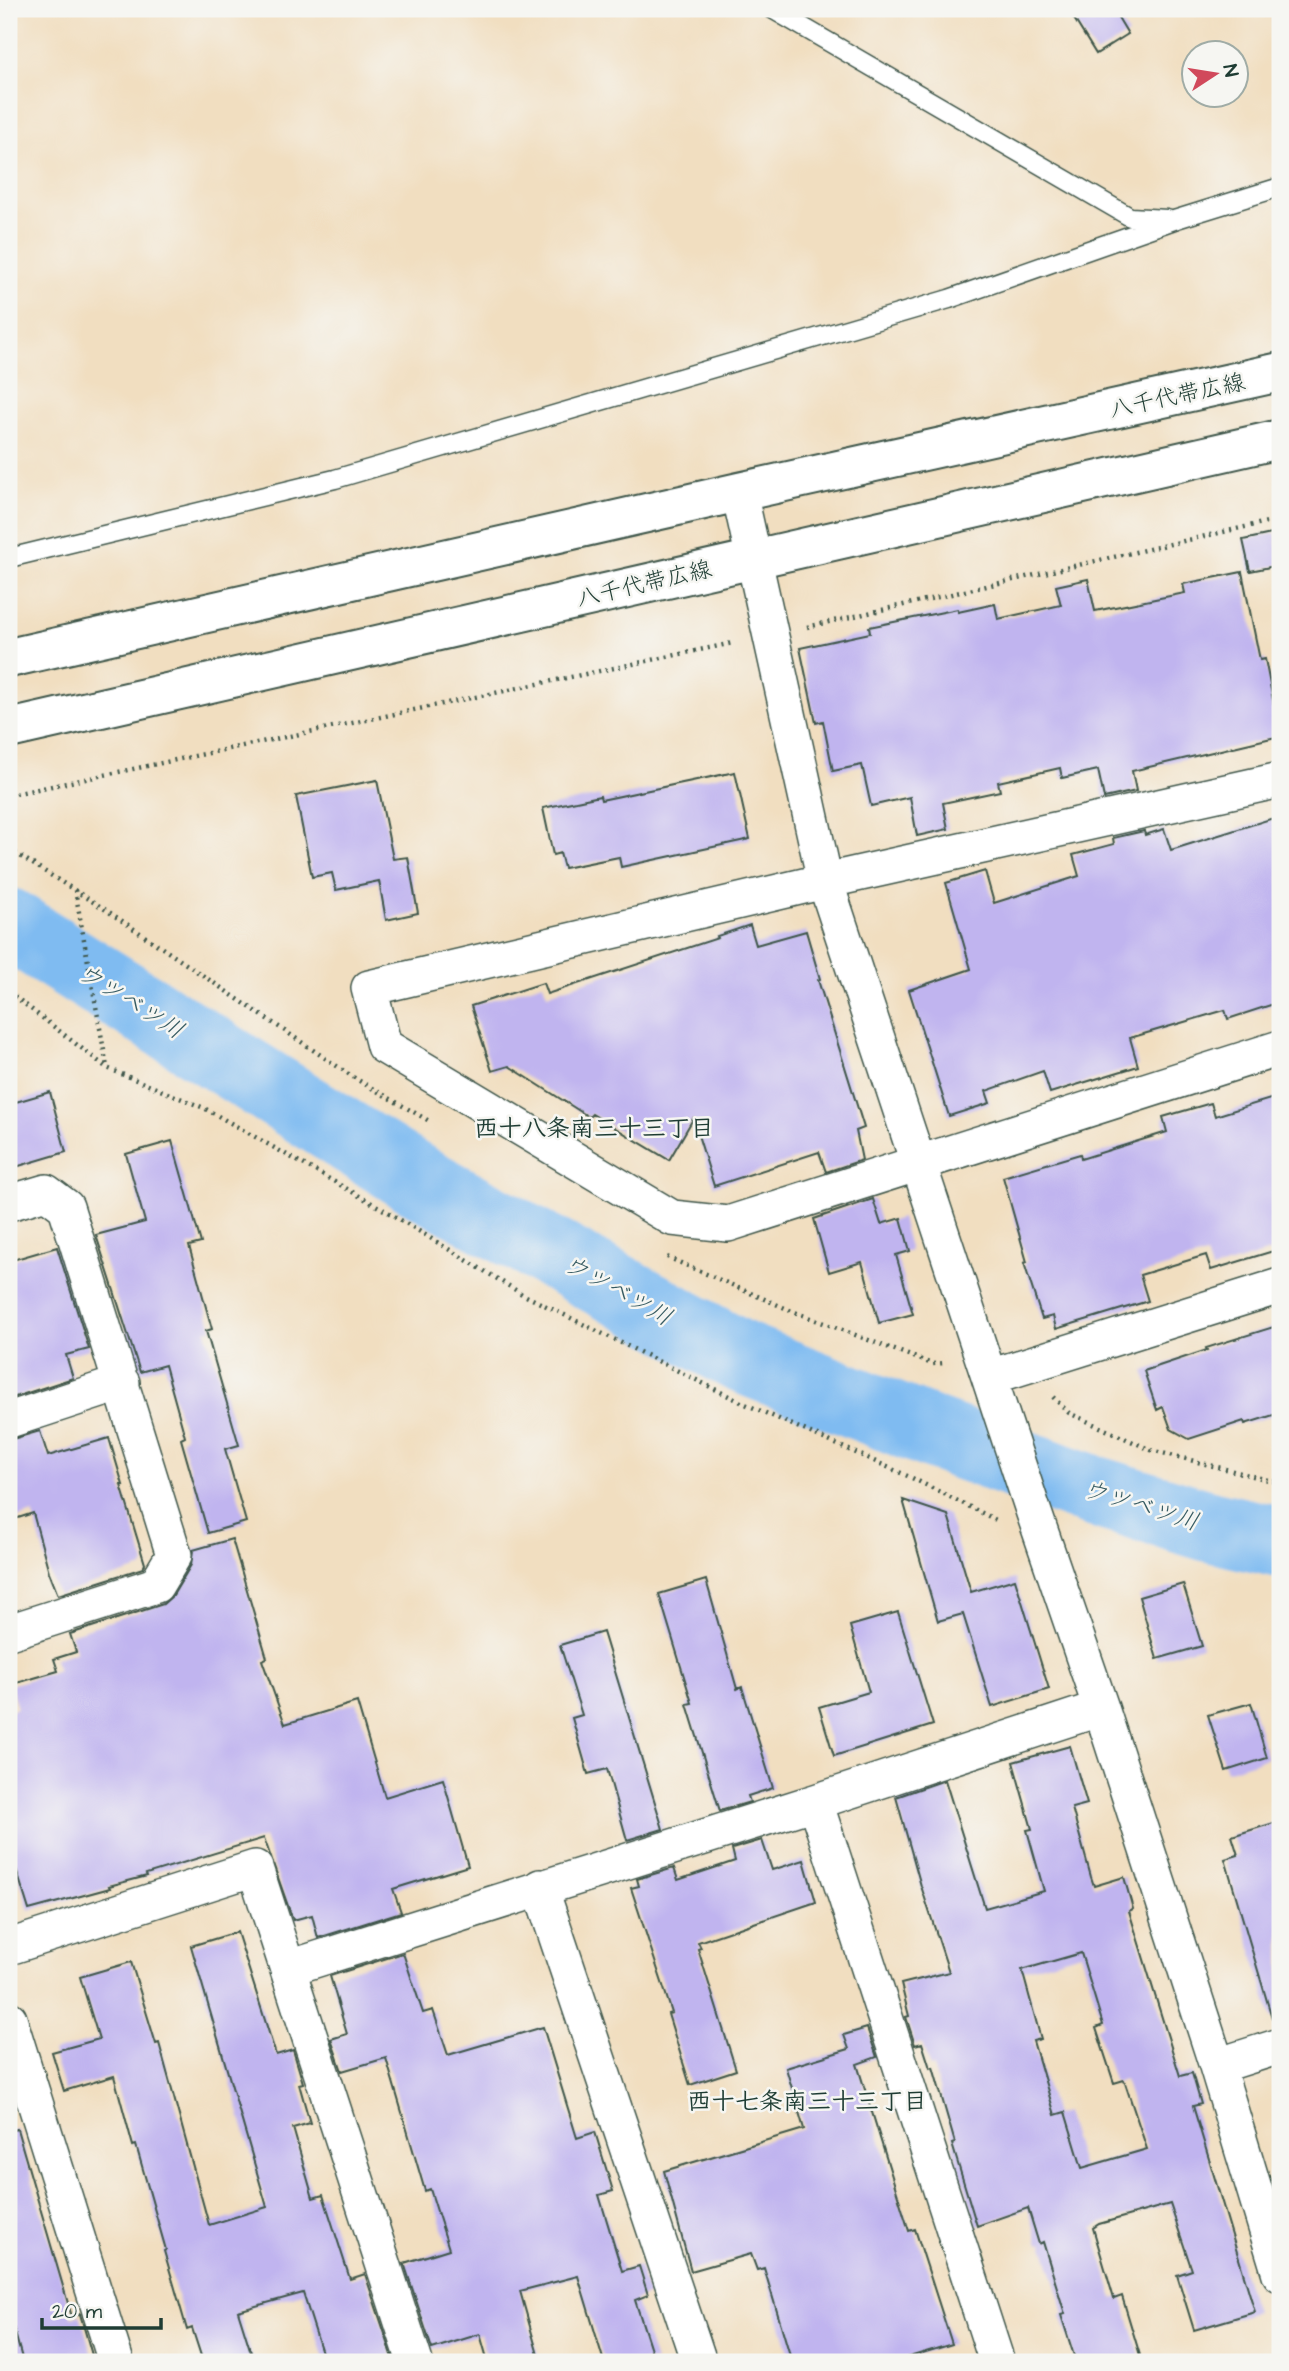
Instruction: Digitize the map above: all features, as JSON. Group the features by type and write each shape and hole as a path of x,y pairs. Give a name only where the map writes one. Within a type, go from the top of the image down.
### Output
{"main road":[{"name":"八千代帯広線","path":"9,658 1280,372"},
{"name":"八千代帯広線","path":"9,729 1280,439"}],"street":[{"path":"739,492 825,881 1101,1707 1217,2066 1280,2274"},
{"path":"1280,780 825,881 369,988 384,1046 672,1218 728,1224 1280,1048"},
{"path":"9,1203 46,1192 66,1207 174,1555 156,1584 9,1632"},
{"path":"993,1386 1023,1366 1280,1286"},
{"path":"9,1420 121,1383"},
{"path":"289,1968 816,1802 1101,1707"},
{"path":"816,1802 997,2362"},
{"path":"9,1947 255,1868 415,2362"},
{"path":"540,1887 699,2362"},
{"path":"9,2019 116,2362"},
{"path":"1217,2066 1280,2046"}],"lane":[{"path":"772,9 1130,217 1181,220"},
{"path":"9,558 335,479 949,299 1280,187"}],"path":[{"path":"9,795 771,635 1280,519"},
{"path":"75,890 107,1068"},
{"path":"9,992 107,1068 204,1108 386,1211 522,1294 743,1403 910,1477 991,1519 1037,1522"},
{"path":"1023,1366 1069,1413 1152,1450 1280,1483"}],"building":[{"path":"1068,9 1113,9 1128,34 1096,54"},
{"path":"1276,533 1280,565 1250,571 1243,540"},
{"path":"1242,572 1260,660 1265,659 1280,736 1132,771 1136,791 1104,798 1098,770 1062,778 1060,768 998,782 1000,791 943,803 948,829 917,836 910,797 871,806 862,765 833,771 823,721 816,723 800,648 870,633 869,627 958,609 958,612 995,604 998,619 1061,605 1056,586 1088,579 1095,611 1185,593 1183,584"},
{"path":"735,772 750,839 621,867 619,857 564,868 560,853 553,855 543,808 600,796 601,800"},
{"path":"377,780 393,859 408,857 418,913 386,920 379,881 336,890 332,873 312,877 296,796"},
{"path":"1280,816 1280,1002 1228,1019 1225,1010 1130,1038 1138,1066 1050,1093 1043,1071 986,1091 990,1103 949,1116 909,990 971,969 946,883 985,871 994,903 1079,876 1073,855 1114,844 1113,838 1144,831 1145,835 1164,829 1171,850"},
{"path":"750,925 756,945 806,931 820,979 818,980 864,1128 856,1131 862,1160 826,1172 819,1152 714,1186 693,1119 669,1160 592,1114 589,1117 509,1066 492,1071 471,1006 543,983 547,994"},
{"path":"50,1092 66,1152 9,1169 9,1104"},
{"path":"1280,1096 1280,1249 1211,1270 1206,1255 1140,1275 1148,1301 1056,1329 1053,1316 1042,1319 1024,1263 1027,1262 1003,1177 1080,1154 1081,1159 1167,1132 1163,1117 1211,1103 1215,1116"},
{"path":"172,1141 201,1243 189,1246 212,1329 206,1331 239,1445 225,1449 246,1522 208,1533 181,1439 185,1437 165,1365 140,1372 96,1235 145,1222 126,1154"},
{"path":"873,1199 881,1224 901,1218 910,1251 896,1255 913,1314 879,1323 862,1262 829,1272 814,1219"},
{"path":"57,1247 89,1349 66,1355 73,1378 9,1399 9,1261"},
{"path":"1280,1325 1280,1413 1245,1424 1244,1421 1189,1439 1171,1429 1163,1407 1157,1410 1144,1371"},
{"path":"40,1431 48,1456 109,1438 145,1564 143,1568 58,1595 33,1513 9,1521 9,1440"},
{"path":"903,1500 948,1515 971,1592 1015,1579 1049,1689 992,1707 963,1614 938,1621"},
{"path":"232,1539 267,1658 262,1660 285,1724 357,1702 385,1797 443,1779 468,1866 393,1889 401,1912 318,1938 312,1915 293,1920 264,1838 109,1886 110,1888 29,1910 9,1846 9,1711 17,1708 10,1685 58,1671 54,1659 76,1652 70,1634 163,1604 173,1595 191,1565 193,1550"},
{"path":"706,1580 737,1689 742,1687 773,1788 748,1796 750,1802 720,1811 687,1704 692,1703 659,1594"},
{"path":"1183,1584 1202,1646 1157,1659 1139,1597"},
{"path":"898,1612 933,1725 834,1756 819,1707 869,1692 850,1626"},
{"path":"603,1632 663,1829 627,1840 607,1769 588,1774 572,1718 582,1715 560,1645"},
{"path":"1251,1703 1267,1758 1226,1771 1208,1715"},
{"path":"1070,1746 1087,1804 1072,1808 1091,1877 1094,1886 1124,1877 1133,1909 1129,1911 1180,2076 1192,2073 1201,2104 1193,2106 1255,2312 1194,2330 1177,2275 1192,2270 1170,2204 1099,2224 1093,2228 1114,2299 1122,2296 1142,2362 1076,2362 1061,2315 1065,2314 1043,2242 1039,2244 1028,2208 977,2226 952,2144 955,2143 933,2067 930,2068 922,2043 915,2045 906,2017 909,2016 901,1984 949,1972 896,1797 945,1780 985,1908 1044,1891 1027,1830 1032,1829 1013,1762","holes":["1081,1953 1103,2025 1096,2028 1114,2083 1124,2080 1147,2149 1082,2168 1065,2112 1055,2115 1033,2041 1041,2039 1022,1970"]},
{"path":"1280,1821 1280,2017 1272,2018 1225,1859 1238,1855 1232,1836"},
{"path":"762,1840 772,1870 804,1860 816,1902 698,1942 736,2070 690,2085 668,2014 672,2013 631,1888 639,1886 637,1879 674,1868 678,1880 735,1861 732,1849"},
{"path":"237,1932 276,2055 293,2050 303,2083 299,2084 310,2123 293,2128 313,2198 323,2195 350,2279 365,2274 394,2361 325,2362 303,2293 238,2311 254,2362 203,2362 192,2328 187,2330 114,2076 64,2091 52,2052 99,2039 80,1977 131,1962 156,2044 159,2043 209,2225 267,2207 191,1946"},
{"path":"403,1953 423,2013 433,2010 448,2055 543,2027 577,2138 595,2132 613,2191 599,2195 622,2271 639,2266 648,2295 635,2300 655,2362 604,2362 578,2276 520,2291 540,2362 488,2362 480,2334 432,2349 404,2263 449,2249 430,2189 425,2191 386,2058 342,2071 331,2039 347,2034 330,1976"},
{"path":"867,2028 877,2057 857,2064 909,2231 915,2229 952,2344 893,2362 792,2362 764,2268 757,2270 751,2254 691,2271 664,2171 804,2129 786,2068 849,2049 844,2035"},
{"path":"17,2129 72,2317 80,2314 94,2362 23,2362 9,2311 9,2131"}],"waterway":[{"name":"ウツベツ川","path":"9,924 411,1176 741,1357 934,1434 1093,1491 1209,1526 1280,1542"}],"district":[{"name":"西十八条南三十三丁目","path":"594,1128"},
{"name":"西十七条南三十三丁目","path":"807,2101"}]}
